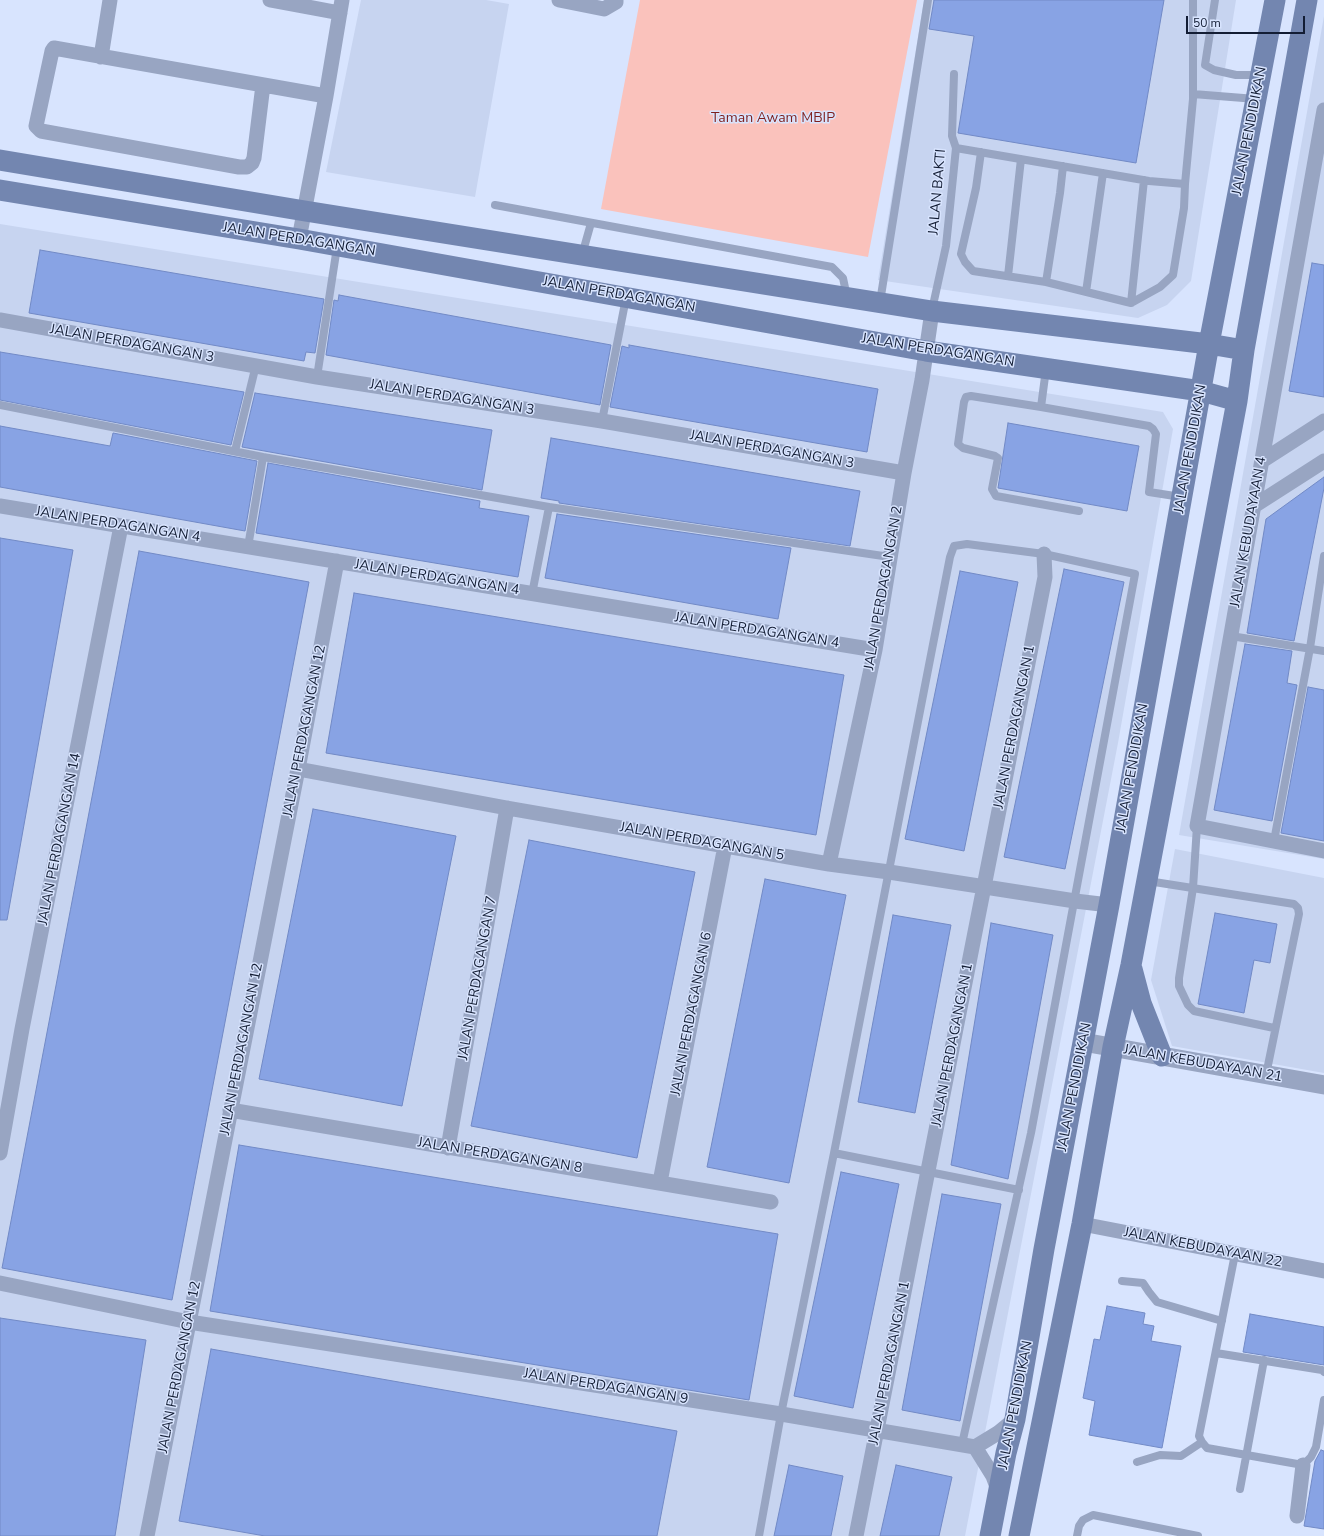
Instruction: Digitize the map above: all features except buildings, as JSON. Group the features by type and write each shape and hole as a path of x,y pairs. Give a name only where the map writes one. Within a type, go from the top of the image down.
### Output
{"main road":[{"name":"JALAN PENDIDIKAN","path":"990,1536 1015,1419 1109,905 1209,344 1275,0"},
{"name":"JALAN PENDIDIKAN","path":"1019,1536 1082,1224 1113,1047 1147,881 1237,400 1244,350 1307,0"},
{"name":"JALAN PENDIDIKAN","path":"1198,608 1236,473 1282,202 1288,101"},
{"name":"JALAN PERDAGANGAN","path":"0,160 305,211 932,311 1209,344 1244,350"},
{"name":"JALAN PERDAGANGAN","path":"0,190 300,239 926,350 1201,391 1237,400"},
{"path":"1168,340 1199,325 1208,316 1217,302"},
{"path":"1145,383 1176,393 1184,399 1189,409 1189,459"},
{"path":"1131,964 1140,1003 1162,1056"}],"street":[{"path":"100,57 110,0"},
{"path":"270,0 341,7 300,239"},
{"path":"559,0 604,9 616,2 616,0"},
{"path":"263,85 254,158 252,163 247,167 238,167 41,131 36,126 52,51 54,48 326,96"},
{"name":"JALAN KEBUDAYAAN 4","path":"1197,826 1324,110"},
{"name":"JALAN PERDAGANGAN 2","path":"829,864 875,650 932,311"},
{"name":"JALAN PERDAGANGAN 3","path":"0,320 317,377 602,422 904,473"},
{"path":"1262,461 1324,421"},
{"path":"1254,506 1324,461"},
{"name":"JALAN PERDAGANGAN 4","path":"0,506 875,650"},
{"name":"JALAN PERDAGANGAN 14","path":"0,1152 22,1029 121,526"},
{"name":"JALAN PERDAGANGAN 1","path":"856,1536 1045,577 1044,554"},
{"name":"JALAN PERDAGANGAN 12","path":"147,1536 298,769 337,561"},
{"name":"JALAN PERDAGANGAN 5","path":"298,769 508,808 829,864 1109,905"},
{"name":"JALAN PERDAGANGAN 7","path":"448,1148 508,808"},
{"path":"1197,826 1324,851"},
{"name":"JALAN PERDAGANGAN 6","path":"660,1182 725,846"},
{"name":"JALAN KEBUDAYAAN 21","path":"1083,1042 1324,1085"},
{"name":"JALAN PERDAGANGAN 8","path":"230,1110 771,1202"},
{"name":"JALAN KEBUDAYAAN 22","path":"1082,1224 1324,1271"},
{"name":"JALAN PERDAGANGAN 9","path":"0,1283 189,1322 781,1414 877,1432 969,1446"},
{"path":"999,1493 993,1476 969,1446 998,1433 1015,1419"},
{"path":"1297,1516 1304,1465"}],"lane":[{"path":"880,303 928,0"},
{"path":"981,152 976,188 961,254 965,262 973,271 1046,282 1131,303 1160,287 1173,276 1184,208 1193,94 1193,0"},
{"path":"1215,0 1205,65 1214,70 1236,75 1261,75"},
{"name":"JALAN BAKTI","path":"932,311 946,246 956,148 952,136 954,74"},
{"path":"1193,94 1256,99"},
{"path":"956,148 1144,180 1185,184"},
{"path":"1008,276 1021,159"},
{"path":"1046,282 1063,166"},
{"path":"1086,292 1103,173"},
{"path":"1131,303 1144,180"},
{"path":"495,205 832,267 843,278 848,298"},
{"path":"582,255 591,223"},
{"path":"317,377 338,246"},
{"path":"602,422 626,296"},
{"path":"235,451 256,365"},
{"path":"1041,407 1046,368"},
{"path":"1079,511 996,496 992,489 998,458 964,448 958,444 966,397 971,396 1041,407 1149,426 1156,434 1149,492 1182,497"},
{"path":"0,405 263,457 549,507 890,558"},
{"path":"248,547 263,457"},
{"path":"532,594 549,507"},
{"path":"759,1536 781,1414 834,1153 950,557 954,546 967,544 1044,554 1135,574 1031,1133 969,1446"},
{"path":"1274,841 1310,648 1324,556"},
{"path":"1231,636 1324,651"},
{"path":"1197,826 1193,888 1179,978 1180,986 1188,1005 1194,1011 1274,1028"},
{"path":"1147,881 1294,904 1298,908 1299,914 1274,1028 1266,1075"},
{"path":"834,1153 1019,1190"},
{"path":"1235,1254 1199,1436 1202,1442 1207,1448 1304,1465 1311,1458 1316,1447 1324,1400"},
{"path":"1122,1281 1143,1283 1148,1292 1157,1302 1222,1321"},
{"path":"1216,1353 1322,1370 1324,1372"},
{"path":"1240,1490 1264,1360"},
{"path":"1137,1462 1160,1455 1181,1456 1202,1442"},
{"path":"1077,1536 1079,1526 1083,1520 1093,1515 1198,1536"}],"shaded area":[{"path":"361,0 486,0 509,4 475,197 326,172"},
{"path":"924,0 1236,0 1191,281 1167,305 1138,318 878,280"},
{"path":"1324,16 1324,859 1179,835"},
{"path":"0,224 1163,412 1173,429 1118,743 965,1536 0,1536"},
{"path":"1175,849 1324,878 1324,1073 1172,1046 1151,980"}],"green space":[{"name":"Taman Awam MBIP","path":"640,0 917,0 868,257 601,209"}]}
